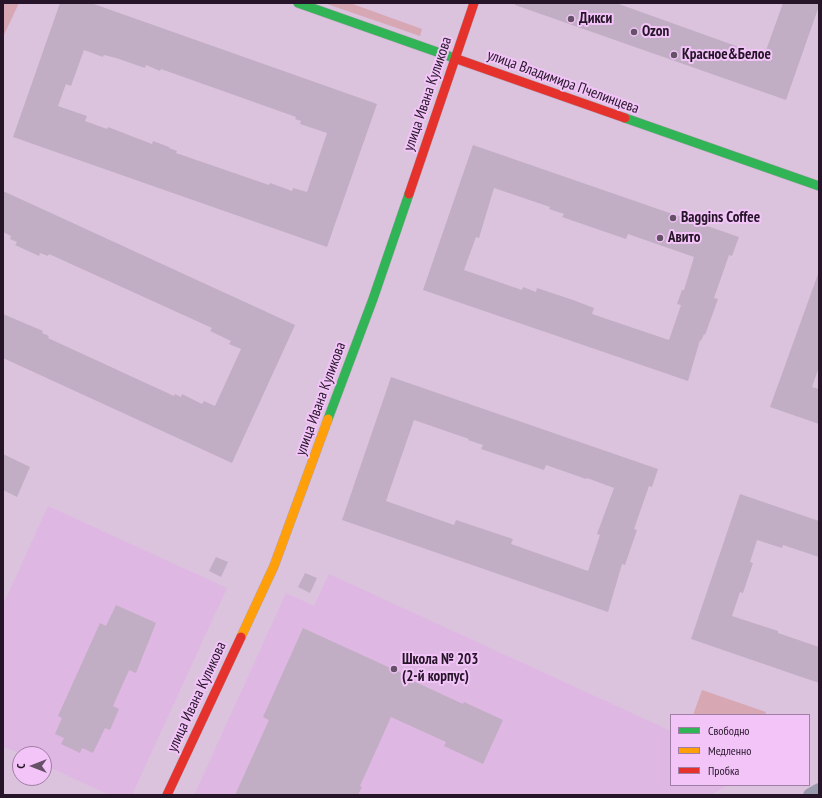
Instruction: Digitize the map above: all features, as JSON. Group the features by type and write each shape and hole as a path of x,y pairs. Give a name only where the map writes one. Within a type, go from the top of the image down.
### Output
{"street":[{"name":"улица Владимира Пчелинцева","path":"298,3 819,186"},
{"name":"улица Ивана Куликова","path":"167,795 274,566 373,299 474,3"},
{"path":"810,795 819,790"}],"shaded area":[{"path":"3,3 19,3 3,37"},
{"path":"324,3 350,3 422,29 420,36"},
{"path":"48,506 227,588 132,795 110,795 52,769 52,746 12,746 12,750 3,746 3,605"},
{"name":"Школа № 203 (2-й корпус)","path":"329,574 670,731 670,786 726,786 711,795 194,795 286,593 314,606"},
{"path":"702,690 766,712 765,714 693,714"}],"building":[{"path":"60,3 91,3 377,104 327,247 13,137","holes":["84,50 103,57 104,55 116,58 145,68 146,65 160,71 161,69 296,117 295,119 301,121 300,124 327,133 307,192 293,188 292,191 270,183 269,185 176,153 177,151 153,141 152,144 108,127 107,129 85,121 87,116 58,106 66,84 71,86"]},
{"path":"515,3 616,3 764,56 783,3 819,3 819,6 786,100 515,5"},
{"path":"473,145 739,237 732,256 729,255 714,298 718,299 705,335 704,334 701,341 700,340 688,381 423,290","holes":["494,188 550,207 549,209 564,214 562,217 626,239 628,234 694,257 684,290 682,290 677,304 681,305 669,340 592,314 594,308 573,300 537,288 536,292 523,287 522,290 464,270 476,237 479,238"]},
{"path":"3,191 295,325 232,463 3,358 3,314 43,331 42,333 49,336 48,338 174,396 175,394 181,397 182,394 202,404 204,401 215,406 241,349 229,344 231,341 210,331 212,328 49,254 48,256 40,253 39,256 15,245 17,242 10,239 11,236 3,232"},
{"path":"818,274 819,367 812,387 819,389 819,424 770,407"},
{"path":"391,377 658,469 652,487 649,486 634,529 637,530 625,565 622,564 608,612 342,520","holes":["414,420 469,439 468,440 483,445 481,449 544,470 546,465 614,488 597,534 600,535 588,571 511,544 513,539 456,520 454,525 386,501"]},
{"path":"3,454 30,467 17,497 3,490"},
{"path":"740,494 819,521 819,557 783,545 782,548 757,540 750,562 753,563 743,593 740,592 732,616 778,631 778,633 819,647 819,683 691,639"},
{"path":"216,557 228,562 221,577 209,571"},
{"path":"305,573 317,578 310,593 298,587"},
{"path":"116,605 156,623 136,673 129,670 113,706 119,709 110,730 105,728 93,753 82,748 80,753 61,744 64,738 55,734 62,718 58,716 100,623 106,626"},
{"path":"303,628 410,677 409,679 463,704 464,702 503,720 483,764 444,746 446,742 391,717 360,786 362,787 358,795 235,795 269,720 263,717"}],"traffic: fast":[{"path":"298,3 457,59"},
{"path":"625,118 819,186"},
{"path":"328,419 373,299 409,194"}],"traffic: slow":[{"path":"241,637 274,566 328,419"}],"traffic: jam":[{"path":"409,194 474,3"},
{"path":"457,59 625,118"},
{"path":"167,795 241,637"}],"place":[{"name":"Дикси","path":"571,19"},
{"name":"Ozon","path":"634,32"},
{"name":"Красное&Белое","path":"674,55"},
{"name":"Baggins Coffee","path":"673,218"},
{"name":"Авито","path":"660,238"},
{"name":"Школа № 203 (2-й корпус)","path":"394,669"}]}
